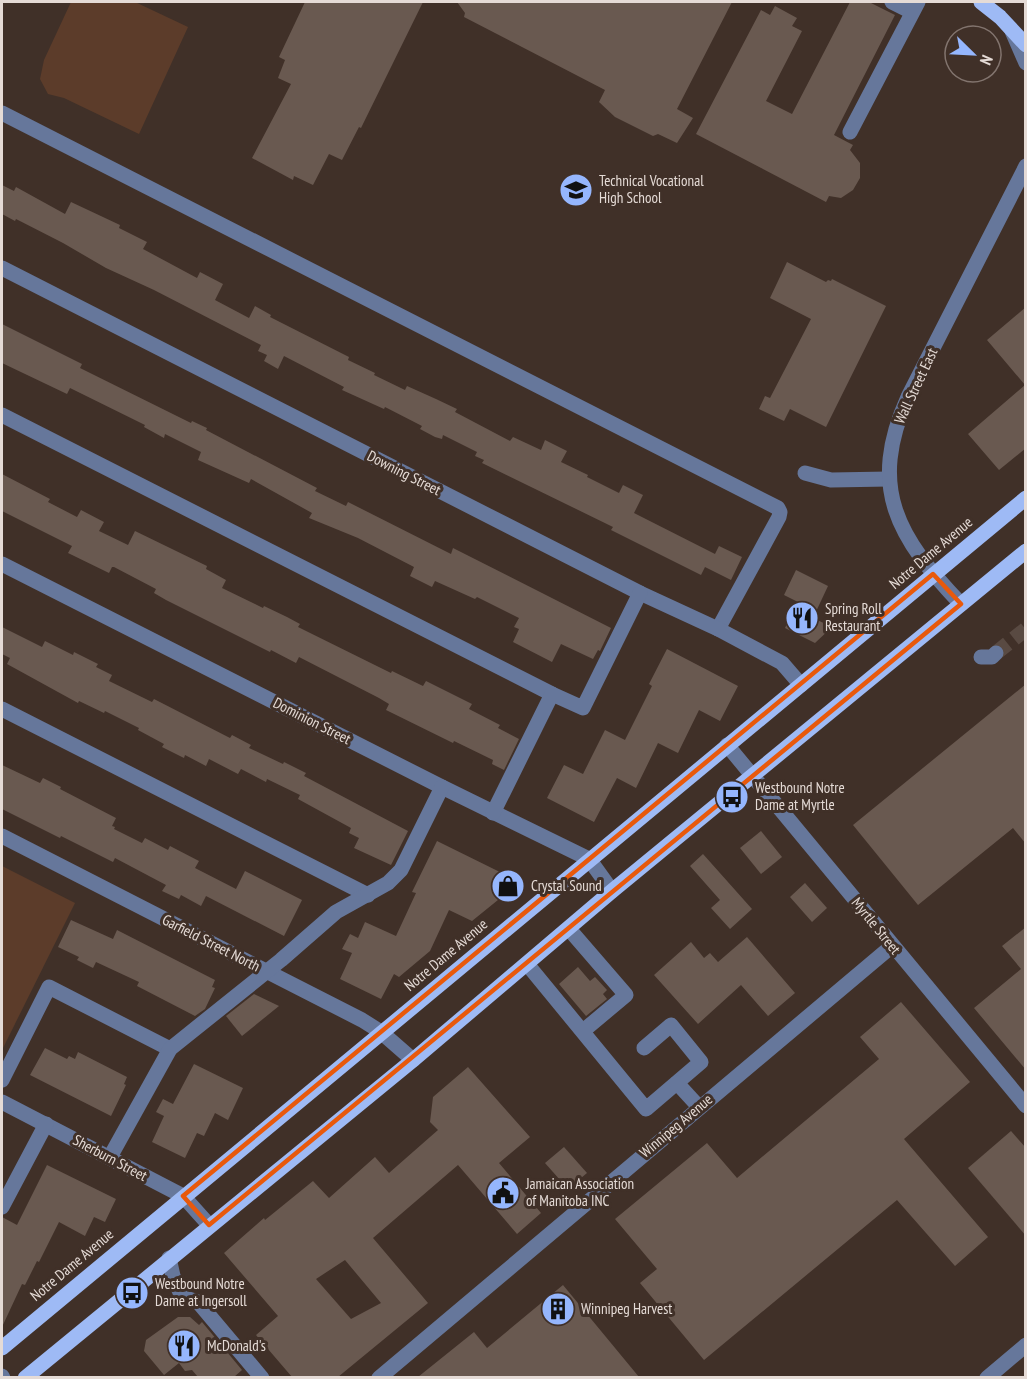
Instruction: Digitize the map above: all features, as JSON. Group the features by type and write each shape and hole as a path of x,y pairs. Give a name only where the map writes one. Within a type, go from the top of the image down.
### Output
{"main road":[{"path":"981,2 1011,28 1026,45"},
{"name":"Notre Dame Avenue","path":"2,1348 1026,498"},
{"path":"25,1377 413,1060 612,891 1026,551"}],"street":[{"path":"850,132 915,7 892,2"},
{"path":"1011,28 1026,63"},
{"path":"2,113 778,508 779,517 718,630"},
{"name":"Wall Street East","path":"961,604 921,559 896,513 889,479 892,441 898,419 1026,166"},
{"name":"Downing Street","path":"2,268 782,663 801,685"},
{"path":"2,415 583,708 640,593"},
{"path":"805,473 831,480 889,479"},
{"name":"Dominion Street","path":"2,564 589,860 612,891"},
{"path":"981,657 992,657 996,653"},
{"path":"494,813 552,694"},
{"path":"2,709 368,895"},
{"name":"Myrtle Street","path":"727,745 1026,1106"},
{"path":"110,1157 170,1049 336,912 388,883 401,870 442,787"},
{"name":"Garfield Street North","path":"2,837 362,1020 381,1032 413,1060"},
{"path":"569,929 626,995 583,1031"},
{"name":"Winnipeg Avenue","path":"379,1377 522,1260 699,1107 892,946"},
{"path":"528,964 646,1109 701,1062 671,1025 644,1048"},
{"path":"2,1080 49,987 170,1049"},
{"path":"676,1083 699,1107"},
{"name":"Sherburn Street","path":"2,1102 183,1197 209,1225"},
{"path":"2,1207 46,1124"},
{"path":"170,1258 173,1276 182,1297 198,1302 262,1377"},
{"path":"987,1377 1026,1345"}],"highlighted area":[{"path":"933,574 961,604 209,1225 183,1196"}],"shaded area":[{"path":"71,2 135,2 188,27 139,134 64,98 48,94 40,79 44,60"},
{"path":"2,866 75,903 2,1050"}],"building":[{"path":"305,2 423,2 361,128 359,127 342,160 329,154 313,185 294,176 293,180 252,158 291,84 278,78 285,60 279,57"},
{"path":"457,2 732,2 677,109 693,118 677,143 658,134 653,136 615,117 599,102 605,90 464,17 465,13"},
{"path":"850,2 869,2 895,15 834,135 853,145 850,150 860,163 860,178 853,190 841,198 829,196 826,202 696,134 761,10 770,15 775,6 797,18 792,26 802,31 766,101 792,114"},
{"path":"2,185 14,191 16,187 65,214 71,202 120,225 119,228 147,242 143,249 197,278 200,272 223,284 215,300 249,318 255,306 271,315 270,317 349,357 348,360 375,373 374,375 405,390 407,386 457,409 455,412 510,441 513,437 541,450 545,440 567,451 561,462 619,493 623,485 643,495 634,513 715,554 719,546 742,557 731,580 705,567 701,575 611,530 613,527 482,463 484,460 475,456 477,452 443,435 442,439 435,437 420,429 422,426 385,407 384,409 342,390 344,387 284,356 278,369 264,361 267,355 258,351 261,345 106,268 16,219 15,221 2,214"},
{"path":"787,262 826,282 832,279 886,306 826,427 790,409 784,421 759,409 765,396 770,398 811,319 770,298"},
{"path":"1026,307 1026,448 999,470 968,434 1025,385 987,340"},
{"path":"2,324 82,364 80,368 191,423 192,421 207,428 206,430 317,488 315,491 346,506 348,502 451,554 453,548 611,628 600,651 598,650 593,659 561,644 552,662 513,642 519,629 514,627 519,618 477,597 475,599 435,581 432,587 410,576 414,567 358,538 309,518 312,513 251,479 249,483 198,460 201,452 165,434 164,438 144,427 145,425 70,388 67,394 2,363"},
{"path":"2,474 50,499 48,502 77,517 81,510 104,522 99,531 128,545 135,531 207,566 206,569 226,580 222,588 287,617 300,624 298,627 391,673 392,671 423,686 426,681 472,704 469,709 500,725 498,728 519,739 504,770 492,764 493,760 386,710 389,704 299,657 296,663 271,650 270,652 166,600 154,593 156,589 114,567 109,573 68,553 72,546 2,511"},
{"path":"796,570 828,586 813,618 832,627 815,643 785,628 798,602 784,595"},
{"path":"2,627 42,647 45,641 98,664 96,667 112,675 109,681 152,702 154,699 230,738 232,735 251,745 249,748 306,773 304,776 408,831 391,865 354,848 359,838 349,833 351,828 298,799 300,795 267,779 266,782 241,769 238,774 209,759 206,766 185,755 184,758 162,747 164,744 138,730 139,728 105,711 104,713 79,701 78,703 7,664 10,658 2,654"},
{"path":"667,649 738,686 720,721 699,710 678,753 658,743 636,788 617,778 594,822 547,798 564,765 583,774 605,730 625,740 652,686 649,684"},
{"path":"1026,684 1026,844 1013,828 918,905 853,825"},
{"path":"2,765 40,783 43,778 61,787 60,789 116,818 112,826 115,827 114,829 142,843 145,838 168,850 170,846 199,861 195,868 236,889 245,871 302,900 284,936 206,896 201,906 181,895 179,899 162,891 166,885 115,858 113,862 2,809"},
{"path":"761,831 782,857 761,874 740,848"},
{"path":"437,841 520,882 472,921 449,910 430,951 399,977 394,974 381,999 340,979 352,953 342,949 350,934 358,938 365,922 396,936 416,893 412,892"},
{"path":"703,854 752,909 730,929 711,908 720,900 690,866"},
{"path":"805,883 827,908 812,922 790,897"},
{"path":"71,920 113,939 117,930 215,980 212,987 215,988 205,1009 195,1016 137,986 139,982 96,962 93,968 77,960 79,957 58,947"},
{"path":"1026,927 1026,1070 974,1008 1021,969 1002,946"},
{"path":"747,937 795,993 768,1016 741,985 698,1024 654,975 691,942 704,958 710,953 718,962"},
{"path":"578,967 590,981 595,977 607,990 603,994 607,999 586,1016 559,984"},
{"path":"254,994 279,1006 242,1036 226,1016"},
{"path":"901,1002 970,1082 904,1139 988,1237 955,1266 897,1200 704,1360 640,1283 657,1269 615,1219 707,1143 737,1178 879,1059 860,1037"},
{"path":"45,1048 67,1059 69,1056 75,1059 78,1052 127,1077 124,1084 126,1085 111,1116 30,1075"},
{"path":"194,1064 243,1088 228,1120 215,1113 204,1136 197,1133 185,1158 152,1142 164,1116 156,1112 163,1099 173,1104"},
{"path":"468,1067 530,1137 499,1163 541,1213 517,1234 458,1165 373,1238 428,1303 338,1377 292,1377 256,1335 278,1316 224,1253 264,1218 265,1220 313,1181 329,1198 375,1157 389,1173 438,1130 430,1122 433,1097","holes":["345,1260 381,1303 351,1319 316,1279"]},
{"path":"1011,1131 1026,1148 1026,1236 968,1168"},
{"path":"564,1147 587,1173 568,1189 545,1163"},
{"path":"47,1165 116,1199 105,1222 94,1217 85,1236 59,1222 39,1262 37,1261 25,1285 22,1284 2,1327 2,1217 17,1225"},
{"name":"Winnipeg Harvest","path":"563,1285 639,1377 418,1377 474,1332 487,1348"},
{"name":"McDonald's","path":"178,1317 190,1317 199,1325 202,1322 242,1370 234,1377 198,1377 192,1370 185,1371 179,1363 164,1375 144,1351 146,1340"}],"tunnel":[{"path":"996,653 1026,629"}],"place":[{"name":"Technical Vocational High School","path":"576,190"},
{"name":"Spring Roll Restaurant","path":"802,618"},
{"name":"Westbound Notre Dame at Myrtle","path":"732,797"},
{"name":"Crystal Sound","path":"508,886"},
{"name":"Jamaican Association of Manitoba INC","path":"503,1193"},
{"name":"Westbound Notre Dame at Ingersoll","path":"132,1293"},
{"name":"Winnipeg Harvest","path":"558,1309"},
{"name":"McDonald's","path":"184,1346"}]}
